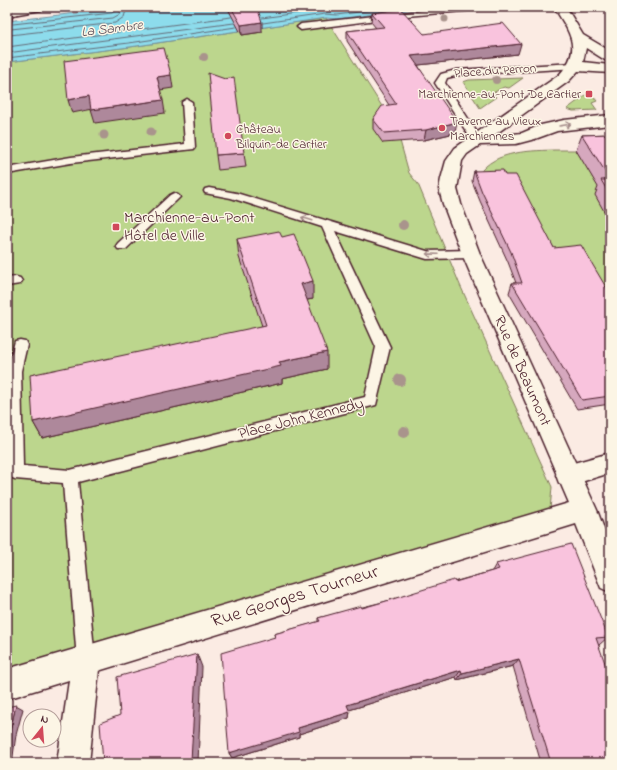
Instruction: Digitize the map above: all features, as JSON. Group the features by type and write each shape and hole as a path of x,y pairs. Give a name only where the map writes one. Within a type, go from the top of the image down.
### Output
{"main road":[{"path":"7,12 36,7"},
{"path":"563,11 579,38 610,57"},
{"name":"Place du Perron","path":"454,161 461,151 564,78 574,66 580,51 579,38"},
{"path":"574,66 610,68"},
{"path":"517,112 546,128"},
{"path":"477,140 496,141 513,139 530,136 546,128 584,122 610,120"},
{"name":"Rue de Beaumont","path":"454,161 449,179 448,190 452,204 471,254 584,510 610,579"},
{"path":"568,475 607,468"},
{"name":"Rue Georges Tourneur","path":"7,684 584,510"},
{"path":"73,763 86,660"}],"lane":[{"path":"301,27 407,14 485,7"},
{"name":"Place du Perron","path":"477,140 440,83 441,78 446,75 459,72 574,66"},
{"path":"7,171 71,160 190,147 187,102"},
{"path":"209,191 232,195 427,255 471,254"},
{"path":"122,246 174,197"},
{"name":"Place John Kennedy","path":"20,345 14,371 11,473 70,477 371,401 383,348 327,225"},
{"path":"70,477 86,660"}],"green space":[{"path":"326,18 397,130 409,173 418,184 460,285 552,487 550,510 7,684 7,62 130,47"},
{"path":"523,78 509,88 504,87 491,94 496,97 480,108 463,82 469,80"},
{"path":"587,94 592,95 597,101 592,103 597,110 573,111 567,109"},
{"path":"554,150 576,150 604,196 597,196 610,222 610,314 550,257 475,180 482,170 490,163 509,154"}],"water":[{"name":"La Sambre","path":"130,7 429,7 337,19 326,18 130,47 7,62 7,21"}],"building":[{"path":"231,7 257,7 262,22 241,25"},
{"path":"11,8 7,23 7,9"},
{"path":"401,9 424,34 503,23 521,44 411,56 457,122 426,130 384,133 373,119 382,106 396,104 347,31 384,27 372,13"},
{"path":"164,48 171,75 157,77 163,100 91,110 89,96 68,100 64,61"},
{"path":"208,73 225,79 234,77 244,153 216,155"},
{"path":"610,134 610,179 582,135"},
{"path":"503,170 505,175 516,175 554,248 581,245 610,294 610,396 582,400 512,283 522,283 511,252 482,192 474,171"},
{"path":"601,180 610,180 610,195"},
{"path":"279,231 282,237 294,234 313,281 301,284 327,352 279,362 281,366 33,422 30,375 266,325 237,239"},
{"path":"571,544 608,637 596,638 610,677 610,763 551,763 519,659 462,673 461,670 347,705 350,712 298,728 299,732 229,753 221,653 275,637 274,634 320,621 318,618 361,606 362,608 454,580 455,582 499,569 496,564"},
{"path":"197,654 191,761 184,763 103,763 100,723 120,715 117,677"},
{"path":"16,705 10,731 7,745 7,707"}],"place":[{"name":"Marchienne-au-Pont De Cartier","path":"589,94"},
{"name":"Taverne au Vieux Marchiennes","path":"442,128"},
{"name":"Château Bilquin-de Cartier","path":"228,136"},
{"name":"Marchienne-au-Pont Hôtel de Ville","path":"116,227"}]}
